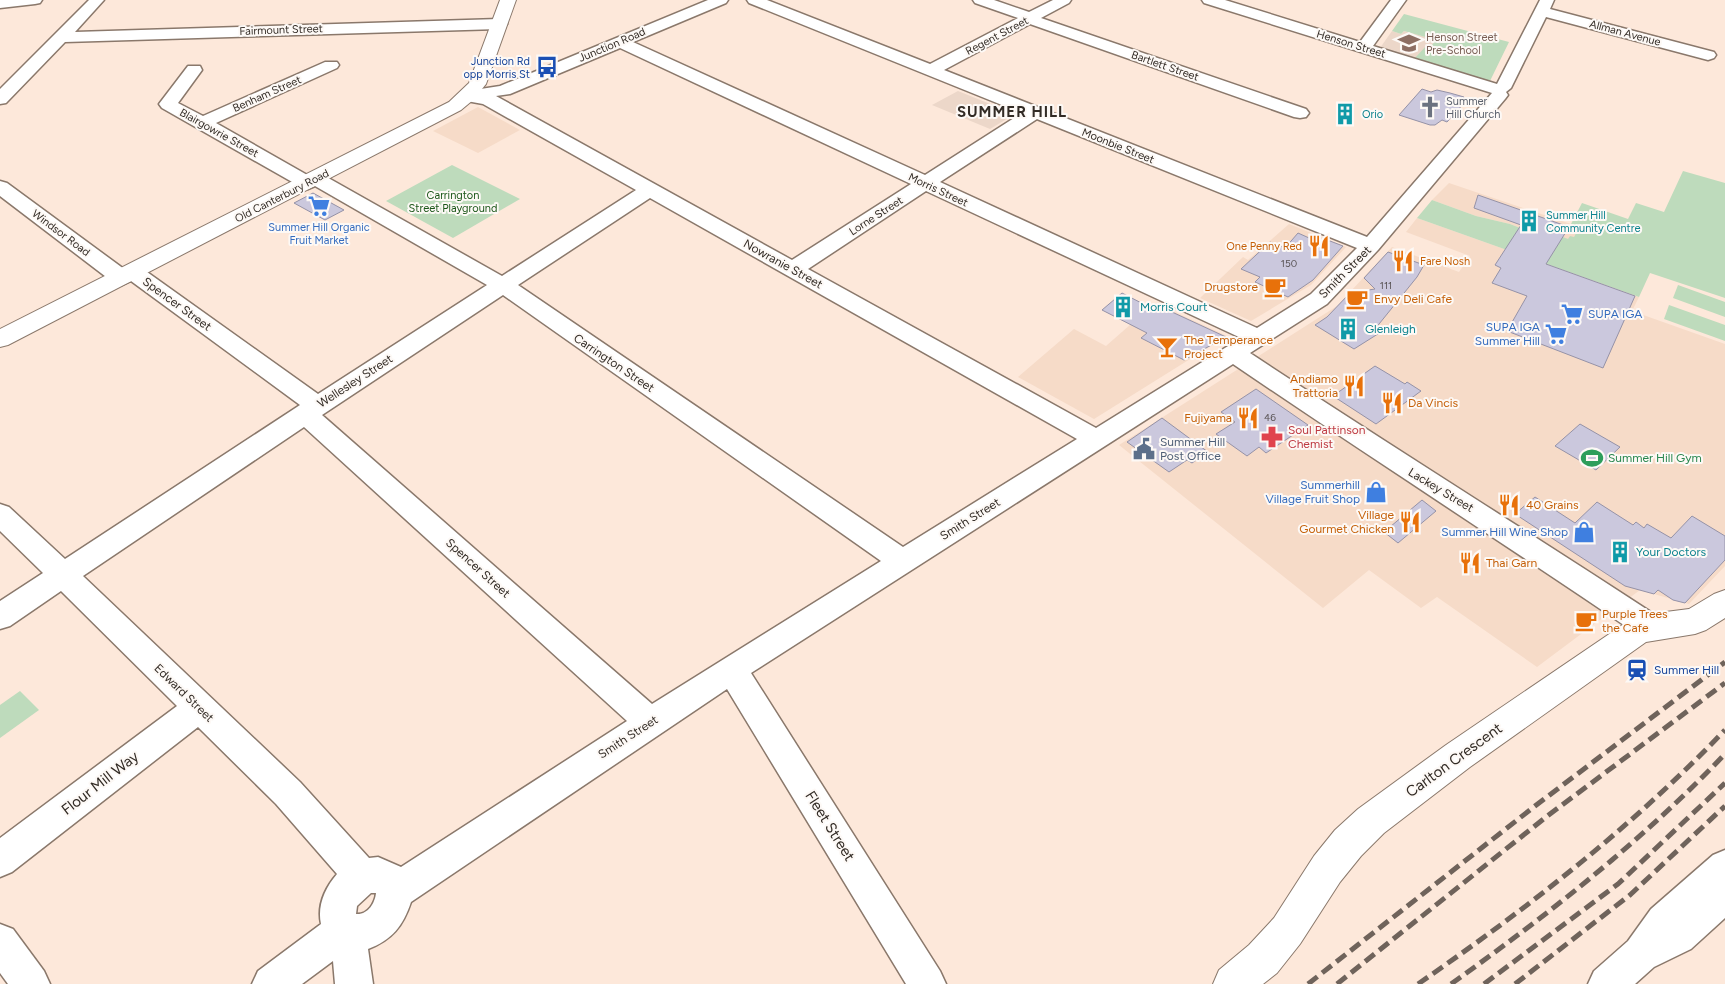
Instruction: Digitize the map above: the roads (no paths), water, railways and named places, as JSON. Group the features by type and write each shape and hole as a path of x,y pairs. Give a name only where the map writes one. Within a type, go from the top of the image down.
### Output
{"main road":[{"name":"Old Canterbury Road","path":"0,340 448,110 467,96 477,84 508,0"},
{"name":"Carlton Crescent","path":"1233,984 1263,959 1287,931 1327,869 1348,843 1371,821 1482,739 1619,644 1650,627 1695,621 1725,603"}],"street":[{"path":"0,2 35,0"},
{"path":"0,99 97,0"},
{"name":"Junction Road","path":"496,95 721,0"},
{"name":"Moonbie Street","path":"754,0 1371,246"},
{"name":"Bartlett Street","path":"980,0 1300,113"},
{"name":"Regent Street","path":"930,71 1064,0"},
{"name":"Henson Street","path":"1209,0 1498,90"},
{"path":"1364,48 1399,0"},
{"name":"Allman Avenue","path":"1544,6 1708,55"},
{"name":"Smith Street","path":"395,892 732,669 1319,299 1371,246 1498,90 1544,6"},
{"name":"Fairmount Street","path":"62,37 499,24"},
{"name":"Morris Street","path":"620,42 1258,337"},
{"name":"Benham Street","path":"202,124 331,65"},
{"name":"Blairgowrie Street","path":"194,70 168,104 202,124 312,181"},
{"name":"Nowranie Street","path":"467,96 496,95 650,190 1096,440"},
{"name":"Lorne Street","path":"793,269 1034,113"},
{"name":"Carrington Street","path":"312,181 502,284 902,561"},
{"name":"Windsor Road","path":"0,188 128,275"},
{"name":"Wellesley Street","path":"0,617 502,284 650,190"},
{"name":"Spencer Street","path":"128,275 311,410 650,722"},
{"name":"Lackey Street","path":"1233,353 1417,476 1477,512 1650,627"},
{"name":"Edward Street","path":"0,514 288,794 363,877"},
{"name":"Fleet Street","path":"732,669 927,984"},
{"name":"Flour Mill Way","path":"0,839 193,701"},
{"name":"Flour Mill Way","path":"0,860 193,701"},
{"path":"1607,984 1641,954 1664,922 1725,867"},
{"path":"378,875 390,880 395,892 395,901 391,911 376,927 357,933 346,931 339,924 337,907 346,889 363,877 378,875"},
{"path":"1641,954 1678,936 1725,894"},
{"path":"271,984 346,931"},
{"path":"346,931 354,984"},
{"path":"0,942 31,984"}],"railway":[{"path":"1308,984 1535,806 1725,662"},
{"path":"1337,984 1546,817 1725,683"},
{"path":"1418,984 1499,926 1578,865 1653,800 1725,730"},
{"path":"1451,984 1523,931 1628,847 1725,754"},
{"path":"1484,984 1618,884 1725,783"},
{"path":"1515,984 1630,895 1725,806"}],"place":[{"name":"Henson Street Pre-School","path":"1409,43"},
{"name":"Junction Rd opp Morris St","path":"547,67"},
{"name":"Summer Hill Church","path":"1430,107"},
{"name":"Orio","path":"1345,114"},
{"name":"Summer Hill Organic Fruit Market","path":"319,206"},
{"name":"Summer Hill Community Centre","path":"1529,221"},
{"name":"One Penny Red","path":"1319,246"},
{"name":"Fare Nosh","path":"1403,261"},
{"name":"Drugstore","path":"1275,287"},
{"name":"Envy Deli Cafe","path":"1357,299"},
{"name":"Morris Court","path":"1123,307"},
{"name":"SUPA IGA","path":"1572,314"},
{"name":"Glenleigh","path":"1348,329"},
{"name":"SUPA IGA Summer Hill","path":"1556,334"},
{"name":"The Temperance Project","path":"1167,347"},
{"name":"Andiamo Trattoria","path":"1354,386"},
{"name":"Da Vincis","path":"1392,403"},
{"name":"Fujiyama","path":"1248,418"},
{"name":"Soul Pattinson Chemist","path":"1272,437"},
{"name":"Summer Hill Post Office","path":"1144,449"},
{"name":"Summer Hill Gym","path":"1592,458"},
{"name":"Summerhill Village Fruit Shop","path":"1376,492"},
{"name":"40 Grains","path":"1509,505"},
{"name":"Village Gourmet Chicken","path":"1410,522"},
{"name":"Summer Hill Wine Shop","path":"1584,532"},
{"name":"Your Doctors","path":"1620,552"},
{"name":"Thai Garn","path":"1470,563"},
{"name":"Purple Trees the Cafe","path":"1586,621"},
{"name":"Summer Hill","path":"1637,670"}],"district":[{"name":"SUMMER HILL","path":"1012,112"}],"park label":[{"name":"Carrington Street Playground","path":"453,201"}]}
